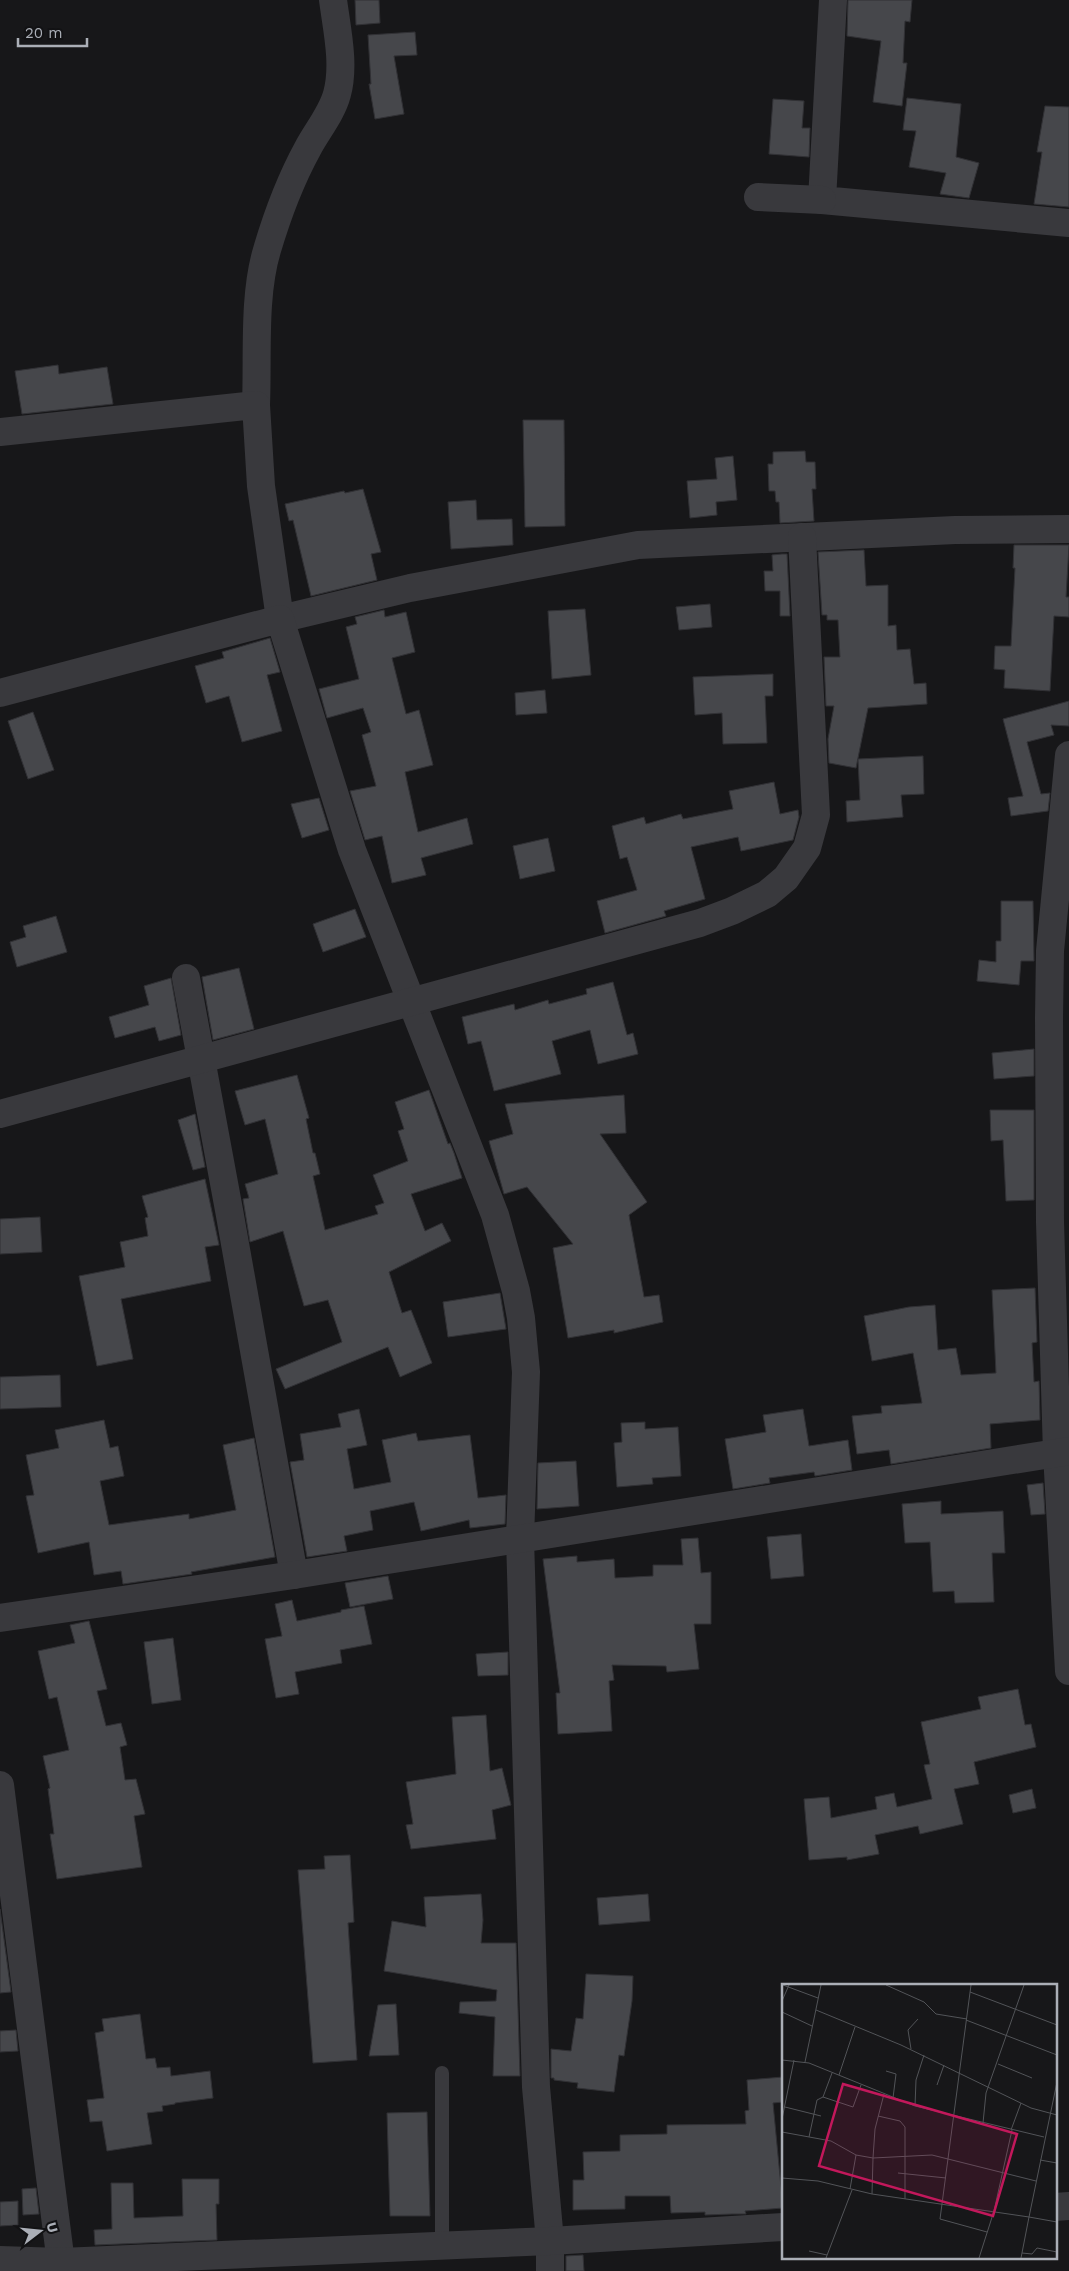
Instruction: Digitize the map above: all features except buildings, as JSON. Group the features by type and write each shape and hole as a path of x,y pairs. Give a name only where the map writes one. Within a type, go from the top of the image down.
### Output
{"street":[{"path":"333,0 340,62 339,84 336,96 313,139 277,219 266,252 259,303 256,405 261,486 280,619 352,850 491,1207 516,1291 526,1372 520,1538 536,2087 550,2241 550,2271"},
{"path":"822,200 833,0"},
{"path":"758,197 822,200 1069,223"},
{"path":"0,432 256,405"},
{"path":"0,693 280,619 410,588 638,544 955,530 1069,529"},
{"path":"0,1114 700,923 732,912 767,894 786,878 807,848 816,815 802,537"},
{"path":"1069,755 1059,949 1050,1222 1063,1452 1069,1671"},
{"path":"186,978 294,1575"},
{"path":"0,1618 294,1575 1063,1452"},
{"path":"0,1785 62,2267"},
{"path":"1056,2207 1069,2206"},
{"path":"0,2260 62,2267 782,2227"}],"lane":[{"path":"442,2073 442,2245"}]}
